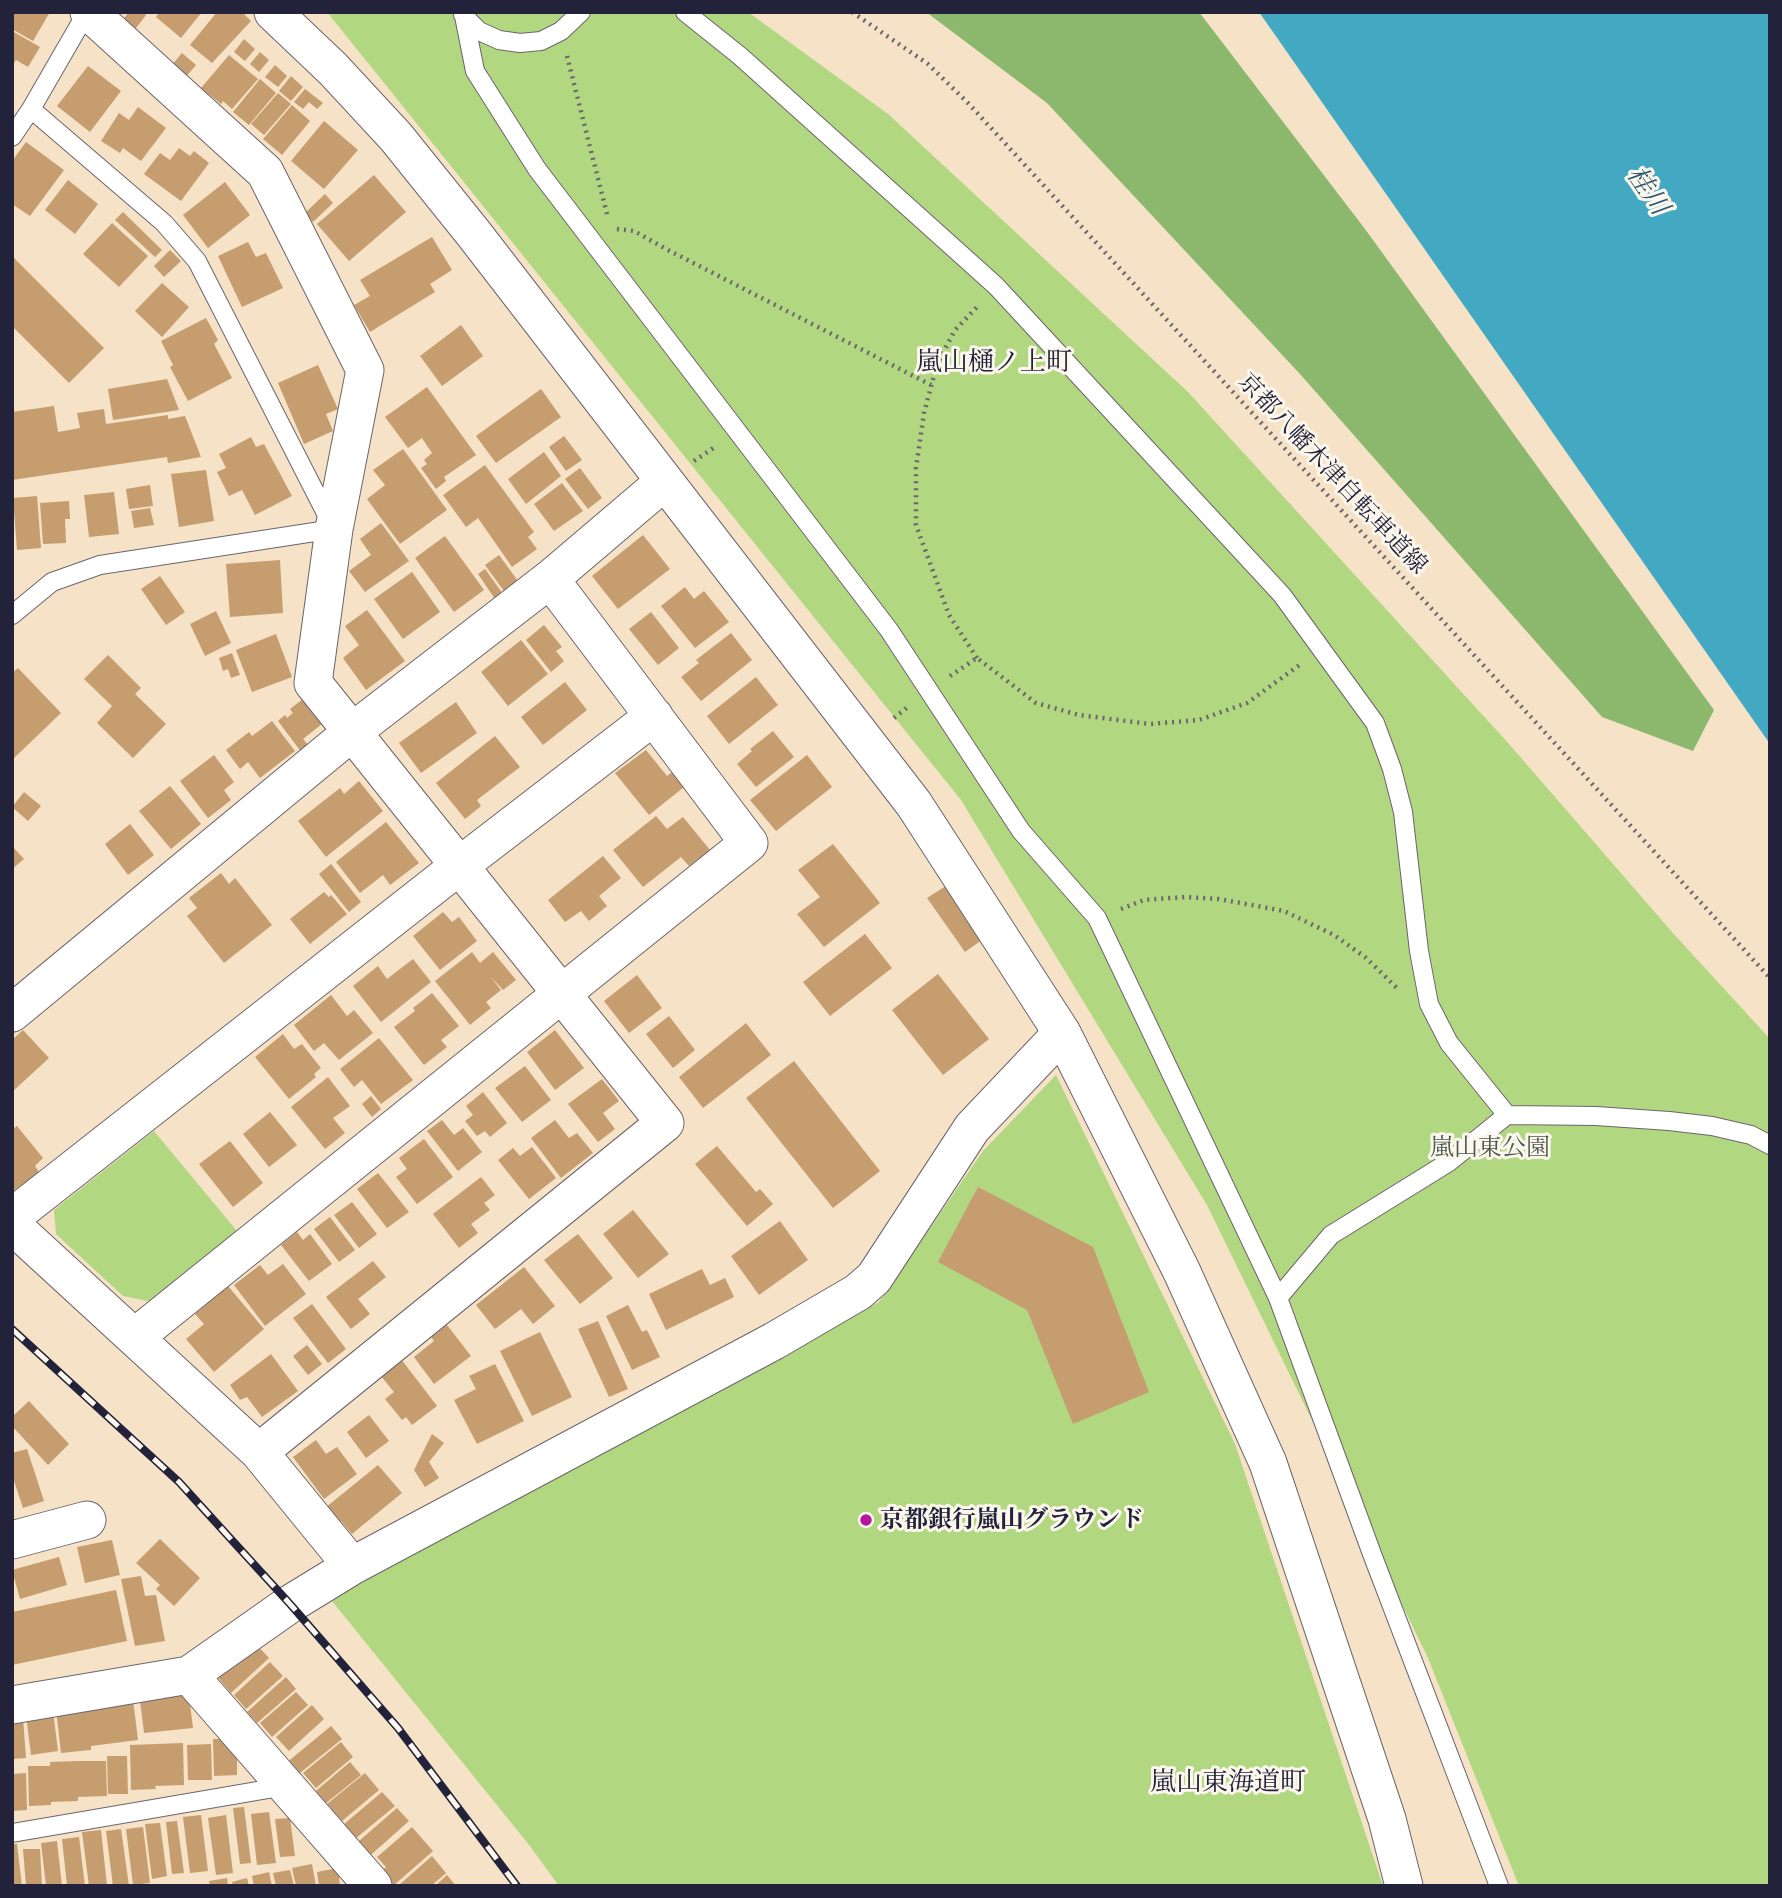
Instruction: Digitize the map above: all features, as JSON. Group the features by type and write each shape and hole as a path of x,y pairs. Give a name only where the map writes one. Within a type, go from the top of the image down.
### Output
{"street":[{"path":"88,12 265,172 365,370 334,529 313,683 665,1123 259,1452"},
{"path":"273,12 333,69 396,137 474,234 914,804 1062,1033 1182,1272 1268,1463 1387,1819 1404,1886"},
{"path":"16,1003 352,732 550,579 664,482"},
{"path":"135,1337 749,843 550,579"},
{"path":"12,1217 654,716"},
{"path":"12,1705 189,1675 290,1604 352,1566 774,1341 858,1293 874,1278 972,1128 1062,1033"},
{"path":"12,1225 259,1452 352,1566"},
{"path":"12,1540 87,1520"},
{"path":"189,1675 373,1886"}],"lane":[{"path":"12,137 88,12"},
{"path":"462,14 479,31 499,40 520,43 541,41 561,31 581,12"},
{"path":"685,12 740,56 996,286 1282,595 1375,723 1392,769 1403,812 1419,951 1429,1004 1449,1043 1507,1115"},
{"path":"462,14 475,71 537,169 889,630 1021,831 1097,918 1278,1298 1499,1886"},
{"path":"12,615 52,582 100,565 334,529 197,261 164,223 31,109"},
{"path":"1278,1298 1331,1235 1449,1162 1507,1115 1596,1116 1669,1121 1712,1126 1751,1135 1770,1145"},
{"path":"12,1833 286,1786"}],"path":[{"name":"京都八幡木津自転車道線","path":"852,12 928,64 976,112 1770,978"},
{"path":"561,31 611,229"},
{"path":"587,234 611,229 635,230 668,250 932,385"},
{"path":"996,286 955,330 937,363 924,412 916,468 916,525 949,615 977,658 1036,703 1079,715 1150,724 1199,720 1247,703 1322,649"},
{"path":"664,482 737,432"},
{"path":"927,691 977,658"},
{"path":"1097,918 1144,900 1185,897 1219,899 1284,911 1334,935 1365,957 1382,976 1401,991 1429,1004"}],"green space":[{"name":"嵐山東公園","path":"327,12 748,12 888,114 1188,392 1509,744 1672,932 1770,1039 1770,1886 1519,1886 1428,1658 1207,1205 961,800"},
{"path":"926,12 1199,12 1365,229 1714,710 1693,751 1602,717 1300,374 1047,103"},
{"name":"京都銀行嵐山グラウンド","path":"1056,1075 1235,1444 1383,1886 559,1886 530,1846 328,1596 644,1430 879,1302 983,1151"},
{"path":"154,1131 237,1231 153,1302 123,1296 56,1234 54,1210"}],"water":[{"name":"桂川","path":"1259,12 1767,12 1770,18 1770,744"}],"building":[{"path":"12,12 50,12 33,41 12,29"},
{"path":"129,12 143,12 146,15 133,32 121,22"},
{"path":"159,12 202,12 181,38 156,17"},
{"path":"217,12 242,12 251,21 212,63 190,45"},
{"path":"12,31 40,47 28,67 16,60 12,66"},
{"path":"244,39 255,49 245,61 234,52"},
{"path":"260,52 269,60 259,72 250,64"},
{"path":"182,53 196,65 185,78 171,66"},
{"path":"229,55 258,79 232,109 201,88"},
{"path":"275,65 287,76 278,87 265,77"},
{"path":"88,66 121,91 90,132 57,106"},
{"path":"291,76 303,87 291,101 279,91"},
{"path":"260,79 276,93 249,125 233,112"},
{"path":"305,89 323,103 317,109 309,102 303,109 294,102"},
{"path":"278,93 291,104 264,135 251,124"},
{"path":"292,105 310,121 282,155 263,139"},
{"path":"138,107 166,128 141,161 123,148 120,153 101,141 119,113 129,120"},
{"path":"324,121 358,150 324,189 291,161"},
{"path":"26,142 64,170 30,216 12,204 12,161"},
{"path":"179,148 190,156 194,151 209,163 181,201 144,174 160,153 170,160"},
{"path":"374,175 406,212 349,261 317,224"},
{"path":"68,180 98,204 75,234 45,210"},
{"path":"225,182 250,215 208,248 183,215"},
{"path":"325,194 333,203 313,222 305,213"},
{"path":"123,212 162,250 155,257 115,220"},
{"path":"112,223 148,256 119,287 83,254"},
{"path":"432,237 452,270 430,284 435,292 370,332 354,305 370,296 360,280"},
{"path":"248,242 256,257 266,253 283,288 242,307 218,256"},
{"path":"170,250 181,261 164,277 154,266"},
{"path":"12,256 104,348 69,383 12,326"},
{"path":"162,283 189,307 162,337 135,311"},
{"path":"206,318 218,340 214,344 232,378 188,401 170,367 173,365 161,341"},
{"path":"461,325 483,356 442,386 420,356"},
{"path":"318,365 338,409 326,414 333,431 304,444 278,383"},
{"path":"167,379 179,410 113,420 108,389"},
{"path":"427,387 476,455 444,477 446,481 436,489 421,468 427,464 424,460 432,453 422,438 408,448 385,417"},
{"path":"541,389 561,417 496,463 476,436"},
{"path":"54,406 58,432 80,428 77,413 104,409 106,424 168,415 168,419 185,416 201,457 168,463 167,457 12,480 12,412"},
{"path":"564,436 582,460 566,471 549,447"},
{"path":"251,437 256,447 264,444 292,496 255,515 242,490 229,496 217,472 226,468 219,454"},
{"path":"403,449 447,510 400,544 367,499 385,485 373,470"},
{"path":"544,452 561,476 526,504 508,479"},
{"path":"485,465 534,532 528,537 537,549 512,567 478,518 466,527 443,495"},
{"path":"580,468 602,498 588,509 565,479"},
{"path":"206,470 214,521 179,527 171,474"},
{"path":"562,483 583,511 554,531 534,504"},
{"path":"150,485 153,506 129,509 126,489"},
{"path":"114,492 119,534 89,537 84,495"},
{"path":"37,496 41,548 17,550 13,498"},
{"path":"69,501 70,519 65,519 66,543 43,544 40,503"},
{"path":"150,508 154,525 134,528 131,511"},
{"path":"381,523 409,561 365,592 349,571 371,555 360,539"},
{"path":"643,535 670,569 618,609 592,576"},
{"path":"445,536 484,590 454,612 415,558"},
{"path":"499,555 518,581 504,591 485,565"},
{"path":"280,560 283,613 230,617 226,564"},
{"path":"485,569 503,594 495,599 478,574"},
{"path":"412,572 440,612 403,639 374,599"},
{"path":"160,576 185,612 166,625 141,589"},
{"path":"685,587 694,599 704,591 729,622 695,648 661,606"},
{"path":"367,610 405,661 366,690 343,658 359,645 345,626"},
{"path":"216,611 231,643 205,656 190,624"},
{"path":"651,612 679,648 658,665 629,629"},
{"path":"544,625 562,647 556,651 564,661 551,672 526,640"},
{"path":"731,633 752,660 701,701 681,677 699,663 696,660"},
{"path":"276,634 292,677 252,692 236,650"},
{"path":"521,640 548,674 508,706 481,672"},
{"path":"232,653 240,675 231,678 228,669 223,671 219,658"},
{"path":"108,655 141,688 135,694 166,724 133,758 97,723 112,706 84,679"},
{"path":"18,668 61,713 12,760 12,673"},
{"path":"756,677 778,705 729,744 707,716"},
{"path":"565,682 587,710 543,745 521,717"},
{"path":"303,699 322,724 303,739 310,747 302,753 278,721 293,713 290,709"},
{"path":"456,702 477,733 421,773 399,743"},
{"path":"272,721 295,751 260,778 248,762 240,769 226,750 249,732 252,736"},
{"path":"773,731 794,757 756,787 737,764 752,751 750,749"},
{"path":"495,736 520,767 477,800 481,806 465,819 436,783"},
{"path":"646,750 667,776 672,772 684,787 649,815 615,773"},
{"path":"214,755 234,782 224,790 231,800 208,818 180,781"},
{"path":"807,755 832,787 776,831 750,800"},
{"path":"359,781 383,811 326,857 298,821 340,788 344,794"},
{"path":"170,786 201,824 171,849 139,811"},
{"path":"24,792 41,806 28,821 12,807"},
{"path":"656,816 667,829 683,817 710,850 689,866 681,857 643,887 613,850"},
{"path":"386,822 419,863 390,885 383,875 360,893 336,862"},
{"path":"130,824 154,855 128,875 105,844"},
{"path":"833,844 880,903 824,947 797,914 820,897 798,870"},
{"path":"12,846 24,859 12,869"},
{"path":"603,856 621,878 599,896 607,906 589,921 581,911 565,922 548,900"},
{"path":"331,864 361,902 349,912 319,874"},
{"path":"221,873 229,884 235,878 272,925 224,963 187,916 197,908 189,898"},
{"path":"949,884 986,937 965,952 927,898"},
{"path":"324,892 329,897 331,895 347,914 310,944 290,919"},
{"path":"443,912 452,922 459,917 477,941 440,970 413,936"},
{"path":"865,934 892,968 830,1016 803,982"},
{"path":"472,952 480,963 493,952 516,980 503,990 490,976 501,990 486,1002 491,1008 470,1025 435,981"},
{"path":"413,959 431,982 381,1022 353,986 378,966 387,979"},
{"path":"938,974 989,1039 943,1075 892,1010"},
{"path":"637,975 662,1008 629,1033 604,1001"},
{"path":"432,993 459,1026 441,1040 447,1047 424,1065 394,1027"},
{"path":"331,995 347,1016 354,1010 373,1033 339,1060 324,1043 314,1051 294,1025"},
{"path":"669,1016 695,1050 673,1068 646,1034"},
{"path":"746,1023 771,1055 703,1108 679,1077"},
{"path":"23,1030 49,1058 12,1092 12,1040"},
{"path":"555,1030 584,1068 555,1090 527,1052"},
{"path":"283,1034 294,1049 302,1044 321,1068 314,1074 316,1077 289,1099 255,1057"},
{"path":"379,1038 413,1080 381,1104 362,1080 354,1087 340,1069"},
{"path":"794,1061 880,1171 833,1208 746,1098"},
{"path":"525,1066 551,1100 522,1122 495,1088"},
{"path":"328,1077 350,1106 333,1118 345,1133 325,1149 291,1107"},
{"path":"602,1079 619,1101 603,1113 615,1129 598,1142 568,1104"},
{"path":"483,1092 507,1123 490,1137 485,1131 477,1136 465,1121 473,1115 466,1106"},
{"path":"371,1096 381,1109 372,1117 362,1104"},
{"path":"270,1112 297,1145 269,1167 243,1134"},
{"path":"442,1120 454,1135 463,1128 482,1152 458,1171 427,1131"},
{"path":"555,1120 569,1138 577,1133 593,1153 561,1178 531,1138"},
{"path":"17,1126 43,1158 35,1166 39,1172 15,1190 12,1186 12,1130"},
{"path":"424,1139 453,1177 417,1204 396,1177 407,1169 399,1158"},
{"path":"230,1141 263,1183 233,1207 199,1164"},
{"path":"717,1146 756,1192 760,1189 773,1204 747,1226 695,1164"},
{"path":"532,1147 556,1178 529,1199 498,1160 513,1148 520,1156"},
{"path":"378,1173 409,1212 387,1228 357,1189"},
{"path":"481,1177 495,1195 484,1203 490,1210 471,1224 478,1233 459,1248 433,1214"},
{"path":"978,1187 1093,1247 1149,1392 1073,1424 1027,1310 938,1262"},
{"path":"352,1202 377,1234 359,1248 334,1215"},
{"path":"633,1210 669,1254 638,1278 603,1234"},
{"path":"330,1217 355,1250 339,1262 314,1229"},
{"path":"780,1221 808,1260 759,1295 731,1256"},
{"path":"297,1232 303,1240 310,1234 332,1264 309,1281 281,1245"},
{"path":"578,1234 613,1278 580,1304 544,1260"},
{"path":"373,1261 386,1277 358,1299 370,1314 351,1329 326,1297"},
{"path":"283,1264 306,1294 265,1326 234,1285 260,1265 268,1275"},
{"path":"524,1267 555,1306 533,1324 521,1309 495,1329 476,1305"},
{"path":"702,1269 710,1285 725,1278 734,1297 666,1330 649,1294"},
{"path":"228,1286 264,1329 214,1372 186,1339 204,1324 195,1314"},
{"path":"312,1304 346,1349 328,1363 293,1318"},
{"path":"628,1305 642,1332 647,1330 660,1357 632,1370 606,1316"},
{"path":"598,1321 628,1389 609,1397 578,1329"},
{"path":"447,1325 471,1356 434,1384 414,1357 434,1341 431,1337"},
{"path":"540,1332 572,1397 532,1416 500,1351"},
{"path":"307,1345 322,1364 308,1375 293,1356"},
{"path":"271,1354 298,1391 262,1417 247,1397 240,1400 230,1385"},
{"path":"401,1359 437,1406 412,1425 406,1417 402,1420 385,1399 394,1392 380,1375"},
{"path":"495,1364 524,1421 477,1444 454,1400 476,1389 469,1376"},
{"path":"29,1401 69,1444 48,1465 12,1426 12,1417"},
{"path":"369,1415 389,1441 366,1458 347,1432"},
{"path":"432,1434 444,1443 429,1462 439,1478 425,1487 414,1470"},
{"path":"316,1440 326,1454 337,1447 357,1474 324,1499 293,1457"},
{"path":"27,1449 44,1501 23,1508 12,1475 12,1453"},
{"path":"378,1465 402,1493 352,1534 341,1521 336,1525 325,1508"},
{"path":"160,1539 200,1578 174,1606 156,1589 160,1585 136,1563"},
{"path":"112,1540 120,1575 85,1583 77,1547"},
{"path":"59,1557 67,1585 20,1599 12,1570"},
{"path":"141,1576 145,1596 156,1595 165,1641 135,1646 121,1579"},
{"path":"116,1590 127,1641 12,1665 12,1612"},
{"path":"253,1641 269,1658 231,1693 215,1674"},
{"path":"270,1662 283,1676 246,1709 234,1695"},
{"path":"286,1677 296,1689 257,1723 247,1712"},
{"path":"188,1688 193,1728 144,1733 139,1693"},
{"path":"296,1692 308,1705 272,1737 260,1723"},
{"path":"133,1699 138,1740 61,1753 56,1709"},
{"path":"312,1705 324,1719 289,1751 276,1737"},
{"path":"53,1711 58,1751 31,1755 26,1715"},
{"path":"23,1718 26,1758 12,1759 12,1719"},
{"path":"331,1726 342,1739 295,1777 285,1764"},
{"path":"213,1739 224,1739 237,1755 237,1775 214,1776"},
{"path":"341,1742 353,1757 316,1788 303,1773"},
{"path":"183,1743 184,1785 131,1790 130,1745"},
{"path":"211,1744 212,1780 188,1780 187,1745"},
{"path":"107,1756 127,1756 128,1794 108,1794"},
{"path":"106,1761 107,1796 78,1797 78,1801 29,1806 28,1766 50,1766 50,1762"},
{"path":"350,1762 361,1775 320,1808 310,1796"},
{"path":"26,1773 27,1810 12,1811 12,1774"},
{"path":"365,1773 379,1790 342,1821 327,1804"},
{"path":"382,1792 395,1806 355,1839 343,1825"},
{"path":"244,1807 251,1863 240,1864 233,1808"},
{"path":"397,1808 409,1821 364,1861 352,1847"},
{"path":"269,1812 276,1863 257,1865 251,1814"},
{"path":"201,1815 208,1871 190,1873 183,1817"},
{"path":"226,1815 233,1873 216,1875 208,1818"},
{"path":"290,1818 295,1856 280,1857 275,1819"},
{"path":"177,1821 184,1873 172,1874 166,1822"},
{"path":"160,1823 167,1876 152,1879 145,1824"},
{"path":"143,1827 150,1883 133,1885 126,1829"},
{"path":"412,1827 433,1851 393,1886 384,1886 375,1876 386,1867 377,1857"},
{"path":"121,1829 129,1886 113,1886 106,1831"},
{"path":"101,1830 107,1886 89,1886 82,1832"},
{"path":"79,1837 85,1886 67,1886 62,1839"},
{"path":"57,1841 62,1886 46,1886 41,1843"},
{"path":"12,1844 17,1844 22,1886 12,1886"},
{"path":"23,1849 40,1849 42,1886 26,1886"},
{"path":"432,1856 446,1873 431,1886 398,1886"},
{"path":"312,1864 316,1886 296,1886 292,1868"},
{"path":"338,1868 340,1886 319,1886 317,1872"},
{"path":"290,1870 294,1886 276,1886 273,1873"},
{"path":"269,1872 272,1886 254,1886 252,1876"},
{"path":"447,1875 456,1886 435,1886"},
{"path":"227,1878 228,1886 210,1886 209,1881"},
{"path":"247,1878 249,1886 233,1886 232,1882"}],"railway":[{"path":"12,1329 179,1482 290,1604 398,1728 517,1886"}],"place":[{"name":"京都銀行嵐山グラウンド","path":"866,1520"}],"district":[{"name":"嵐山樋ノ上町","path":"994,363"},
{"name":"嵐山東海道町","path":"1228,1783"}]}
